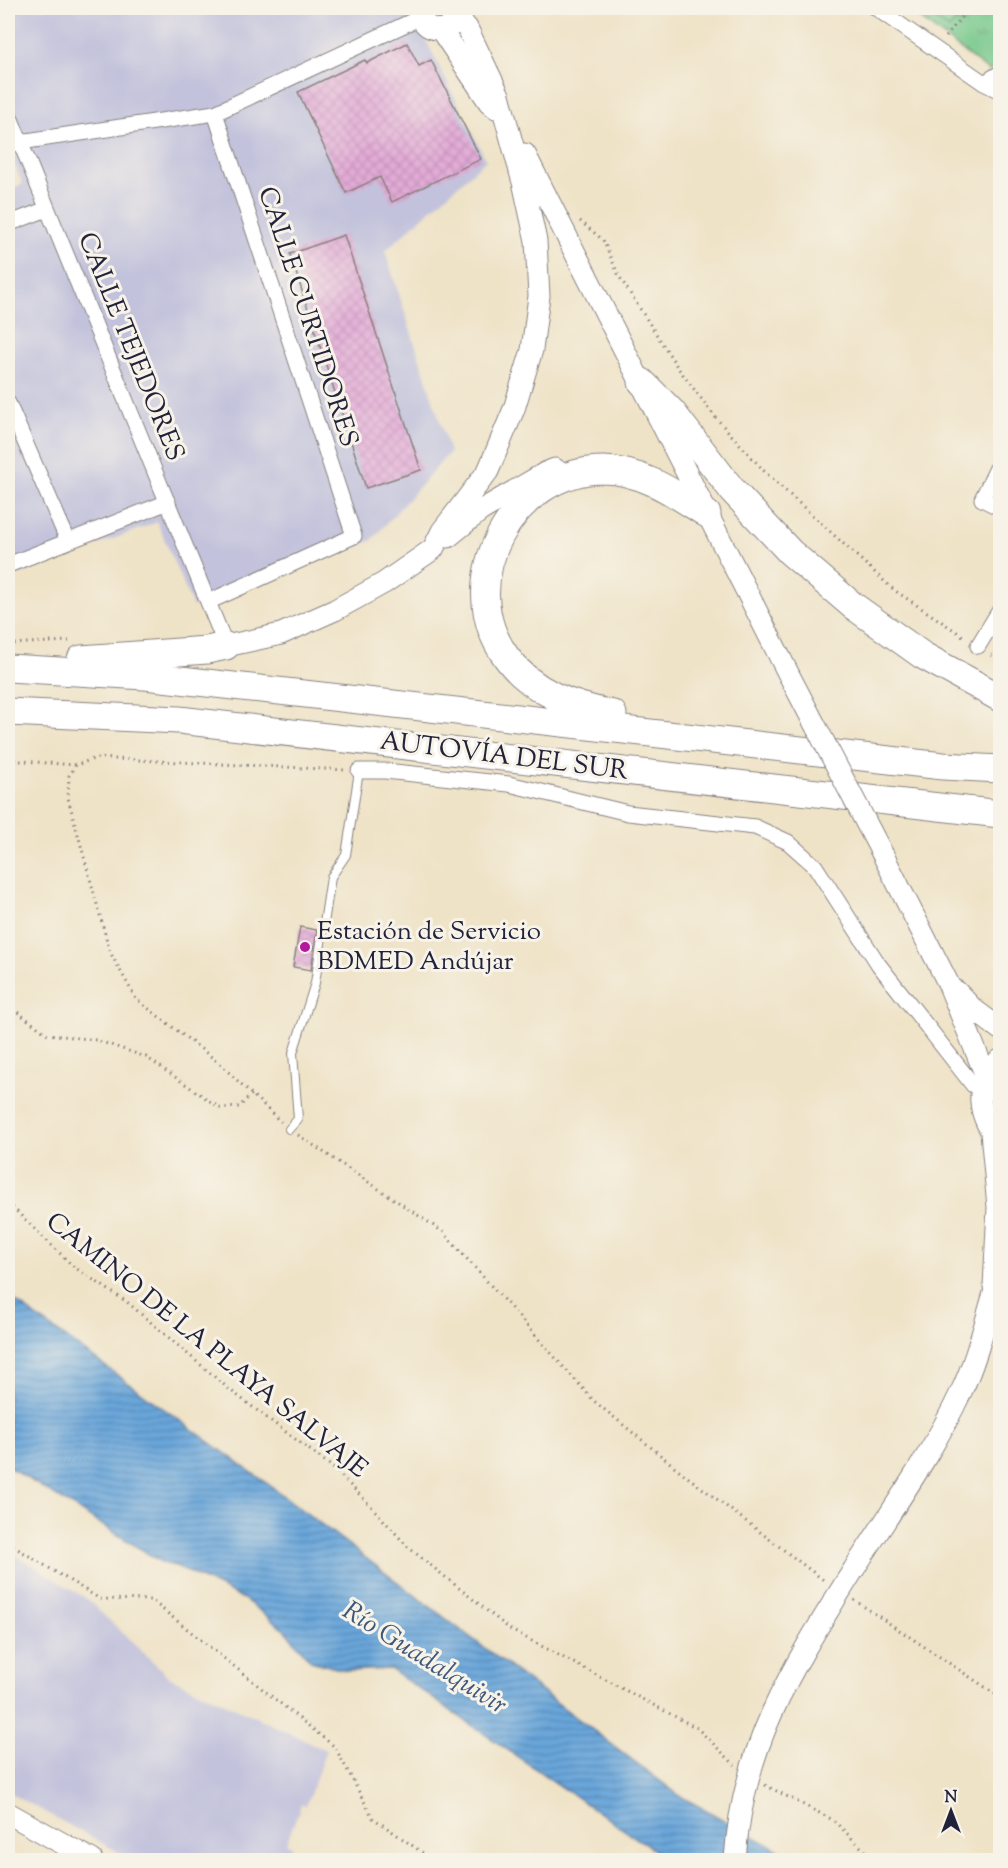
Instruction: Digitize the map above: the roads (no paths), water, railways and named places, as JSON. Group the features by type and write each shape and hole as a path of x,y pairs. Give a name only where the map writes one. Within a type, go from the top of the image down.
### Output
{"highway":[{"path":"642,382 672,412 733,491 790,552 852,605 922,655 1000,698"},
{"path":"707,513 658,483 635,475 604,470 570,475 543,489 520,507 501,531 492,550 486,578 486,605 493,633 507,658 528,679 554,697 583,708 631,716 943,753 991,767"},
{"path":"14,668 88,658 207,650 226,646"},
{"name":"AUTOVÍA DEL SUR","path":"14,668 145,676 943,766 991,767"},
{"name":"AUTOVÍA DEL SUR","path":"8,712 179,720 1000,814"}],"street":[{"path":"886,10 984,83 1000,91"},
{"path":"20,141 214,113 420,12 429,27 441,30 452,26 459,13"},
{"path":"433,549 442,531 488,471 514,409 532,350 539,296 536,241 524,186 499,95 459,13"},
{"path":"441,30 489,102 504,116 948,983 983,1083 982,1112 996,1137 998,1207 993,1296"},
{"path":"984,83 1000,73"},
{"name":"CALLE TEJEDORES","path":"8,112 226,646"},
{"name":"CALLE CURTIDORES","path":"208,602 354,537 214,113"},
{"path":"8,224 47,209"},
{"path":"8,404 68,541"},
{"path":"226,646 281,633 335,610 384,583 433,549 480,511 545,473 575,463 613,461 646,468 692,484"},
{"path":"1000,462 982,499 1000,508"},
{"path":"8,565 168,502"},
{"path":"978,646 1000,610"},
{"path":"359,771 385,771 509,784 628,813 755,827 788,842 815,866 879,964 973,1085 983,1083 1000,1060"},
{"path":"948,983 973,1009 1000,1029"},
{"path":"735,1860 739,1819 746,1785 767,1721 803,1649 934,1445 962,1391 980,1346 1000,1274"},
{"path":"8,1813 92,1860"}],"lane":[{"path":"289,1129 298,1119 293,1053 315,983 331,877 346,855 359,771"}],"water":[{"name":"Río Guadalquivir","path":"8,1296 272,1487 680,1796 797,1860 668,1860 390,1669 347,1671 311,1661 285,1630 244,1599 176,1566 163,1563 8,1466"}],"place":[{"name":"Estación de Servicio BDMED Andújar","path":"305,947"}]}
